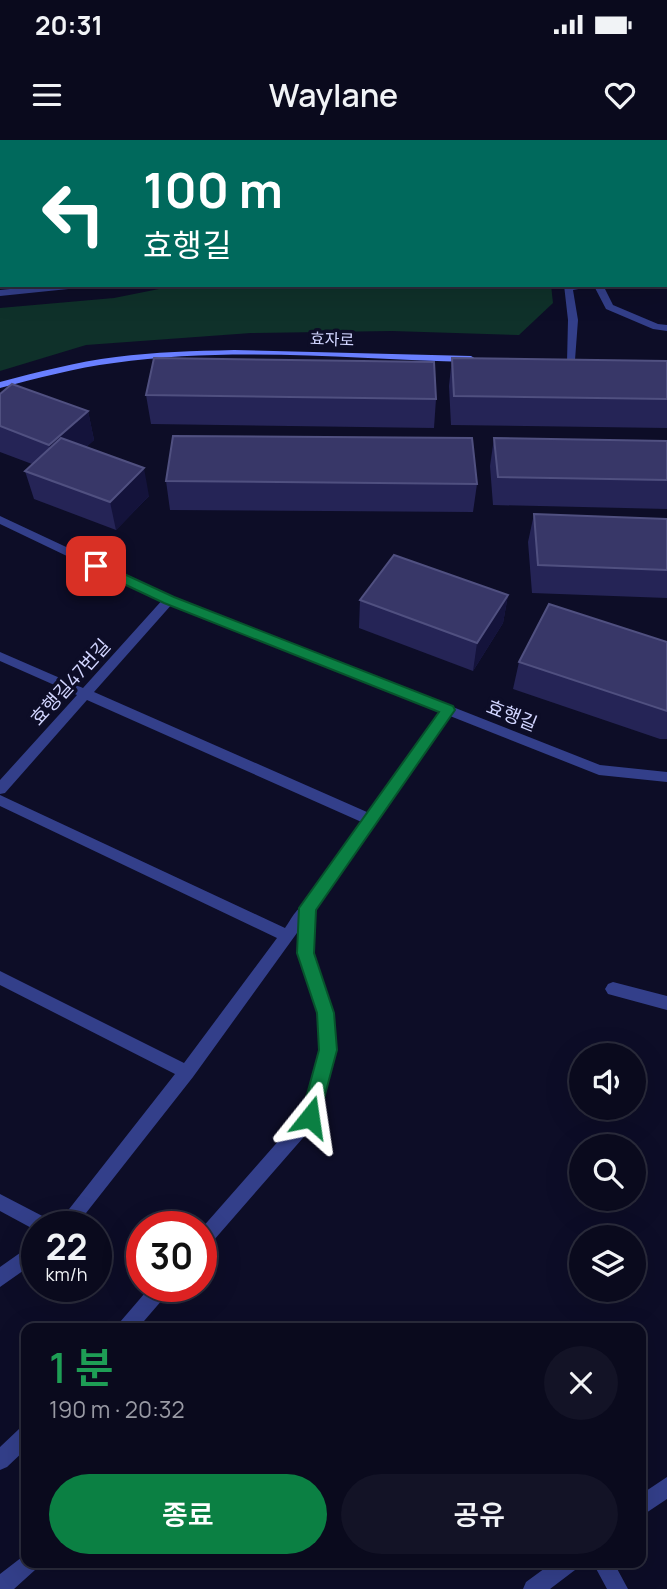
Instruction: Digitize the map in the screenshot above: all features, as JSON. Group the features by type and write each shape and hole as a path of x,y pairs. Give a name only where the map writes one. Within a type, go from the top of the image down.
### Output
{"street":[{"path":"0,293 42,287"},
{"path":"568,287 573,320 570,360"},
{"path":"599,287 609,307 656,327 667,328"},
{"name":"효자로","path":"0,385 66,366 106,359 199,353 488,359"},
{"path":"556,360 584,360"},
{"name":"효행길","path":"0,520 169,600 599,770 667,778"},
{"name":"효행길47번길","path":"0,789 169,600"},
{"path":"0,656 371,820"},
{"path":"77,1211 187,1072 308,908 448,710"},
{"path":"0,800 287,936"},
{"path":"217,1224 310,1117 328,1050 325,1013 306,953 308,908"},
{"path":"0,978 187,1072"},
{"path":"613,989 667,1003"},
{"path":"0,1202 21,1213"},
{"path":"0,1278 21,1262"},
{"path":"130,1323 149,1302"},
{"path":"0,1460 21,1441"},
{"path":"646,1503 667,1487"},
{"path":"0,1588 22,1568"},
{"path":"533,1589 561,1568"},
{"path":"606,1568 618,1589"}],"green space":[{"path":"169,287 551,287 553,303 519,335 392,331 251,333 86,345 0,371 0,308 114,298"}],"building":[{"path":"154,358 434,362 436,399 146,395"},
{"path":"452,358 667,361 667,399 454,396"},
{"path":"12,384 88,411 49,445 0,426 0,394"},
{"path":"173,436 472,438 477,484 166,481"},
{"path":"61,438 144,468 110,502 25,471"},
{"path":"494,438 667,441 667,480 498,477"},
{"path":"534,514 667,519 667,570 538,565"},
{"path":"394,555 508,595 477,643 360,600"},
{"path":"549,604 667,642 667,711 519,662"}],"route":[{"path":"96,566 169,600 448,710 308,908 306,953 325,1013 328,1050 310,1117"}]}
